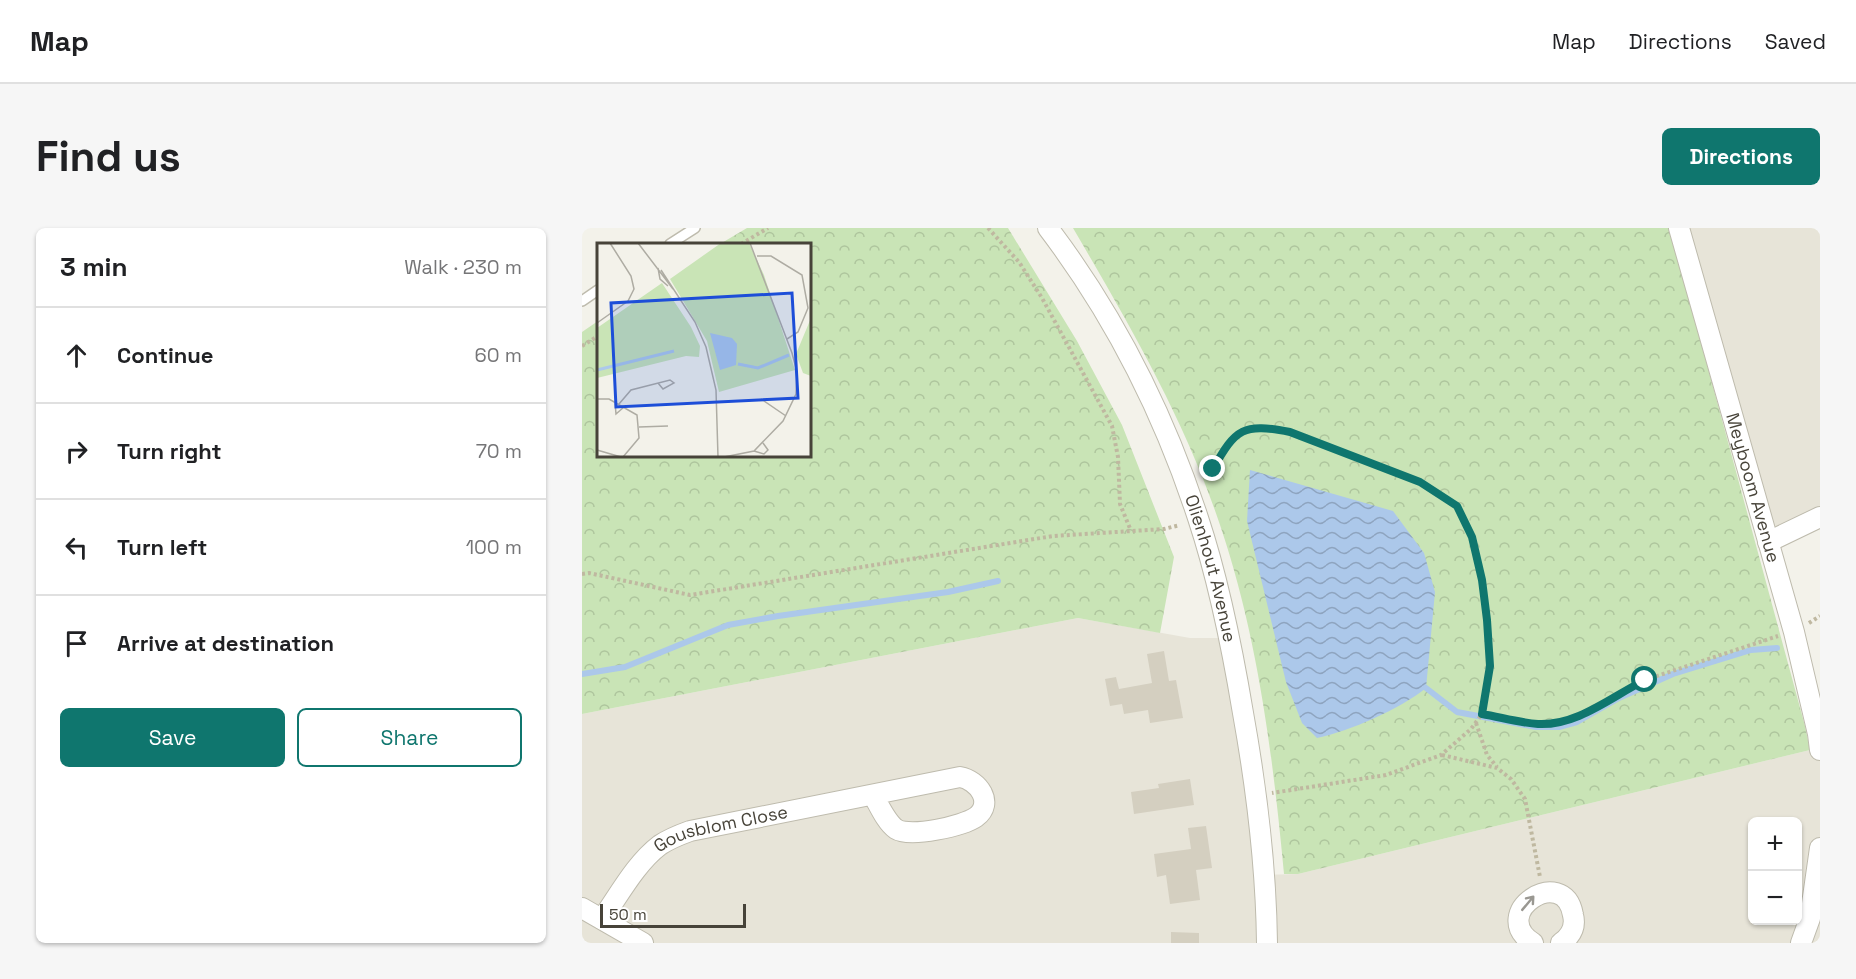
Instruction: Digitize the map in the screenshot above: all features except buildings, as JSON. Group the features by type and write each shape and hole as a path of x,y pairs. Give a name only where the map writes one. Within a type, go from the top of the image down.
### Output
{"street":[{"name":"Olienhout Avenue","path":"1048,228 1097,300 1148,390 1199,520 1234,663 1257,795 1264,862 1267,943"},
{"name":"Meyboom Avenue","path":"1679,228 1794,632 1820,750"},
{"path":"1767,542 1820,517"},
{"name":"Gousblom Close","path":"602,919 648,857 659,846 690,831 960,777 971,779 979,787 984,797 983,807 976,817 942,829 910,833 898,831 891,824 873,795"},
{"path":"1801,943 1815,920 1820,848"},
{"path":"1533,943 1523,933 1520,916 1527,900 1543,892 1552,893 1568,902 1573,910 1573,929 1569,941"},
{"path":"582,908 638,942"}],"lane":[{"path":"671,243 695,228"},
{"path":"582,301 597,291"}],"path":[{"path":"743,243 768,228"},
{"path":"988,228 1020,262 1112,426 1118,457 1120,504 1131,531"},
{"path":"582,346 597,337"},
{"path":"1199,478 1213,469 1229,441 1246,429 1269,428 1290,432 1420,482 1457,506 1472,537 1482,580 1490,666 1482,714 1461,739 1441,755 1386,775 1272,794"},
{"path":"582,574 590,573 690,595 1053,536 1164,529 1184,524"},
{"path":"1482,714 1536,724 1559,723 1575,718 1645,680 1757,642 1794,632"},
{"path":"1476,723 1487,754 1497,768 1511,779 1525,799 1543,892"},
{"path":"1441,755 1497,768"}],"shaded area":[{"path":"1679,228 1820,228 1820,517 1769,542"},
{"path":"1078,618 1190,638 1227,638 1263,875 1298,874 1810,750 1820,760 1820,943 582,943 582,714"}],"green space":[{"path":"747,228 1008,228 1077,341 1122,425 1174,557 1160,633 1078,618 582,714 582,332 597,322 597,458 812,458 812,243 722,243"},
{"path":"1073,228 1670,228 1810,750 1298,874 1284,874 1269,742 1254,654 1233,567 1220,525 1173,410 1135,336"}],"water":[{"path":"1250,470 1393,511 1424,553 1435,592 1426,688 1389,711 1330,735 1317,738 1302,723 1286,682 1247,521"}],"waterway":[{"path":"582,674 625,667 728,625 948,592 998,581"},
{"path":"1426,688 1457,712 1536,727 1559,727 1577,722 1619,698 1673,674 1751,650 1777,648"}],"route":[{"path":"1213,469 1229,441 1246,429 1269,428 1290,432 1389,469 1420,482 1457,506 1472,537 1482,580 1487,620 1490,666 1482,714 1536,724 1559,723 1575,718 1645,680"}]}
